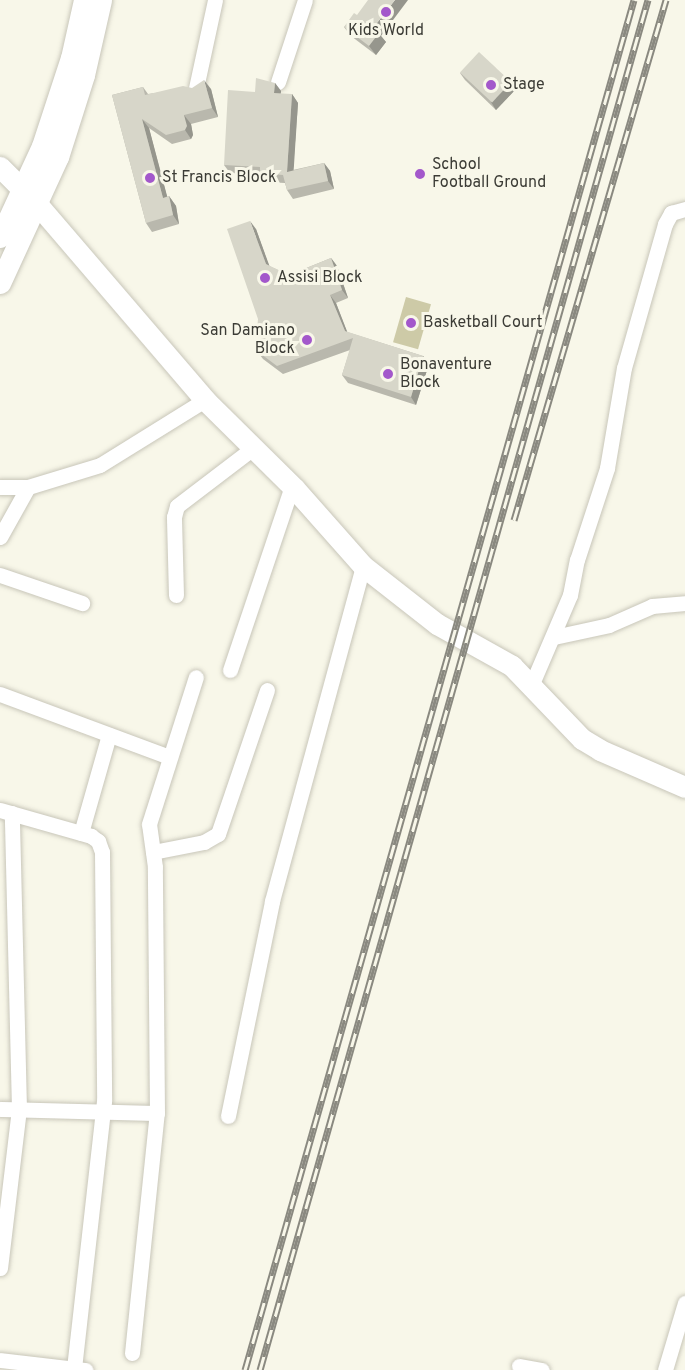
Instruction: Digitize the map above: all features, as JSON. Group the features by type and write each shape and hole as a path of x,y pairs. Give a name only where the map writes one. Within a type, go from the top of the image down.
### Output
{"street":[{"path":"0,237 42,146 71,58 84,0"},
{"path":"0,283 38,205 58,157 84,75 101,0"},
{"path":"196,88 215,0"},
{"path":"278,82 305,0"},
{"path":"0,167 38,205 205,400 292,486 363,566 437,624 512,666 582,739 600,750 685,787"},
{"path":"531,686 554,637 570,595 577,560 607,468 624,368 665,224 671,213 685,209"},
{"path":"0,487 28,487 108,462 205,400"},
{"path":"176,595 174,517 177,506 186,496 253,448"},
{"path":"230,670 292,486"},
{"path":"0,537 28,487"},
{"path":"228,1116 272,901 363,566"},
{"path":"0,576 82,603"},
{"path":"554,637 609,625 652,606 685,603"},
{"path":"132,1353 157,1113 156,867 149,833 151,812 196,677"},
{"path":"153,852 204,842 218,834 267,690"},
{"path":"0,694 169,757"},
{"path":"81,834 109,735"},
{"path":"0,1268 1,1241 19,1109 6,812 95,838 102,852 106,1046 104,1110 79,1368 0,1360"},
{"path":"0,1109 157,1113"},
{"path":"665,1370 685,1304"},
{"path":"519,1366 543,1370"}],"shaded area":[{"name":"Basketball Court","path":"406,297 431,304 418,349 393,342"}],"building":[{"path":"368,0 395,0 373,28 379,33 369,46 344,27 354,13 357,15"},
{"name":"Stage","path":"479,52 511,82 492,102 460,72"},
{"path":"256,78 275,83 274,93 292,94 287,172 324,163 328,181 287,190 283,175 260,173 260,167 224,165 228,90 255,92"},
{"name":"St Francis Block","path":"204,80 212,108 184,115 187,126 185,130 166,135 142,119 163,198 169,196 173,215 146,223 112,95 143,87 145,95 183,86 192,88"},
{"path":"250,221 266,264 289,275 331,258 342,290 330,295 345,331 423,356 411,397 342,375 353,338 277,366 257,351 258,319 227,229"}],"railway":[{"path":"245,1370 634,0"},
{"path":"260,1370 648,0"},
{"path":"514,520 666,0"}],"place":[{"name":"Kids World","path":"386,12"},
{"name":"Stage","path":"491,85"},
{"name":"School Football Ground","path":"420,174"},
{"name":"St Francis Block","path":"150,178"},
{"name":"Assisi Block","path":"265,278"},
{"name":"Basketball Court","path":"411,323"},
{"name":"San Damiano Block","path":"307,340"},
{"name":"Bonaventure Block","path":"388,374"}]}
